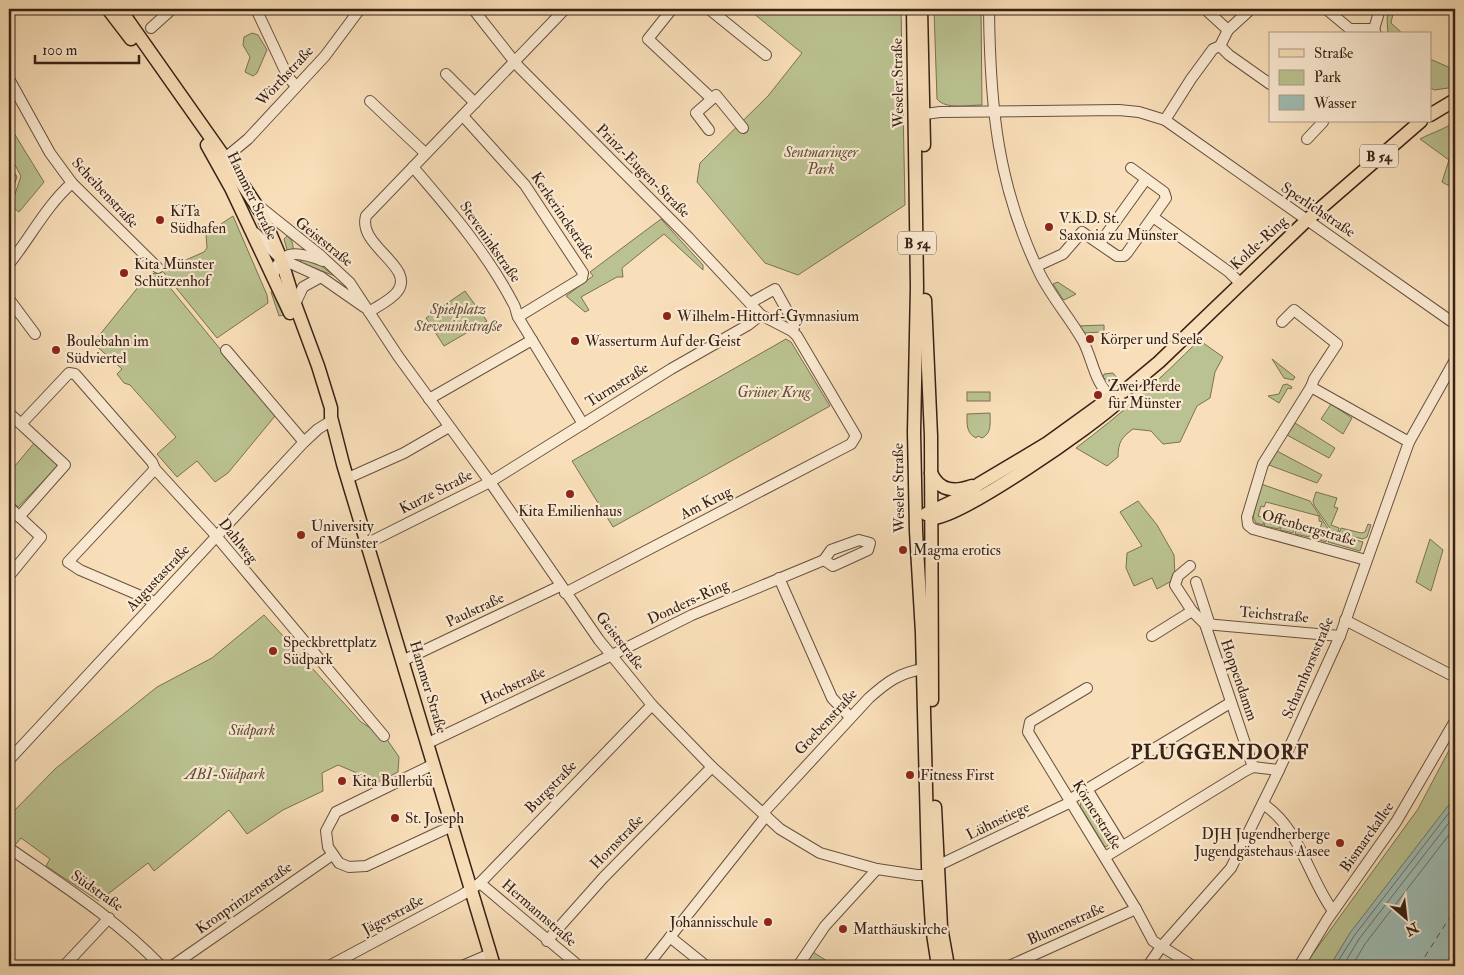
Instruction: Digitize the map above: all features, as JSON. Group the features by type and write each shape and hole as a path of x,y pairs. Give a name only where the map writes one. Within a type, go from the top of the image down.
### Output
{"main road":[{"name":"Hammer Straße","path":"108,9 197,129 225,176 308,351 326,410 331,419 452,826 476,885 492,960"},
{"name":"Hammer Straße","path":"120,9 226,158 257,205 281,259 332,408 331,419"},
{"name":"Weseler Straße","path":"913,9 919,115 931,473 933,756 938,966"},
{"name":"Weseler Straße","path":"921,9 914,432 916,517 935,872 941,927 948,966"},
{"path":"1432,112 1455,100"},
{"path":"1432,113 1455,108"},
{"name":"Kolde-Ring","path":"931,515 939,518 951,513 1033,465 1116,404 1123,392 1159,362 1240,283 1311,222 1420,122"},
{"name":"Kolde-Ring","path":"916,517 931,515 964,496 979,484 1046,444 1118,392 1123,392"},
{"name":"Kolde-Ring","path":"931,473 940,486 949,490 960,490 979,484"}],"street":[{"path":"151,28 172,9"},
{"path":"256,9 288,77 296,86"},
{"name":"Wörthstraße","path":"226,158 248,139 340,38 360,9"},
{"name":"Prinz-Eugen-Straße","path":"473,9 515,62 761,315 792,331"},
{"path":"413,167 515,62 563,9"},
{"path":"672,9 648,39 712,99"},
{"path":"709,9 766,55"},
{"path":"989,9 993,112 998,152 1009,193 1022,233 1037,266 1061,310 1082,340 1101,387 1111,397"},
{"path":"1205,9 1228,30"},
{"path":"1160,119 1214,50 1220,46 1228,30 1251,9"},
{"path":"1326,9 1350,29 1375,31 1380,9"},
{"path":"1220,46 1229,55 1269,83"},
{"path":"446,74 475,103"},
{"name":"Scheibenstraße","path":"9,79 50,153 72,183 158,268"},
{"path":"709,130 696,113 716,96 743,128"},
{"path":"370,101 426,153"},
{"name":"Sperlichstraße","path":"919,115 940,112 1125,110 1160,119 1296,214 1311,222 1455,324"},
{"name":"Kerkerinckstraße","path":"463,116 526,185 584,274 582,278 518,318"},
{"path":"1306,139 1322,122"},
{"name":"Geiststraße","path":"367,310 396,294 402,281 400,273 368,236 365,220 369,212 413,167"},
{"name":"Steveninkstraße","path":"413,167 447,207 488,262 515,305 518,318 583,424"},
{"path":"1037,266 1063,254 1082,232 1085,232 1117,256 1124,256 1166,198 1164,192 1131,168"},
{"path":"1100,243 1146,179"},
{"path":"9,264 26,242 35,226 72,183"},
{"name":"Geiststraße","path":"257,205 330,264 350,283 429,399 490,482 563,590 611,656 652,705 712,768 794,839 820,853 877,868 935,872"},
{"path":"1153,217 1229,272 1240,283"},
{"name":"Geiststraße","path":"250,226 281,259 321,277 367,310"},
{"path":"273,277 281,259 301,254 330,264"},
{"path":"295,304 303,286 321,277"},
{"path":"750,302 775,289 793,319 795,325 792,331"},
{"path":"9,298 35,334"},
{"name":"Offenbergstraße","path":"1282,322 1294,310 1337,344 1262,464 1247,517 1248,522 1253,529 1366,560"},
{"name":"Turmstraße","path":"490,482 748,325 761,315"},
{"name":"Am Krug","path":"563,590 856,440 856,436 792,331"},
{"path":"429,399 532,340"},
{"path":"226,350 304,442"},
{"name":"Scharnhorststraße","path":"1148,966 1161,948 1231,868 1279,770 1340,636 1409,442 1455,360"},
{"name":"Dahlweg","path":"21,424 66,376 72,373 77,376 384,736"},
{"path":"1311,387 1409,442"},
{"path":"9,413 65,465 19,517"},
{"name":"Augustastraße","path":"9,760 304,442 331,419"},
{"path":"348,478 404,453 449,427"},
{"path":"155,469 68,562 80,570 155,602"},
{"name":"Kurze Straße","path":"368,543 490,482"},
{"path":"9,507 41,537 9,576"},
{"name":"Donders-Ring","path":"611,656 692,615 824,560"},
{"name":"Hoppendamm","path":"1190,566 1182,572 1175,585 1192,611 1207,624"},
{"path":"779,578 832,698 850,717"},
{"name":"Hoppendamm","path":"1196,582 1230,703 1253,767"},
{"name":"Paulstraße","path":"402,661 563,590"},
{"path":"1152,636 1192,611"},
{"path":"1346,620 1455,677"},
{"name":"Teichstraße","path":"1207,624 1340,636"},
{"name":"Hochstraße","path":"428,743 611,656"},
{"name":"Goebenstraße","path":"647,966 764,815 850,717 888,680 901,674 923,669"},
{"name":"Körnerstraße","path":"1087,688 1030,722 1027,728 1136,909 1152,941 1193,966"},
{"name":"Lühnstiege","path":"935,872 1070,801 1230,703"},
{"name":"Burgstraße","path":"476,885 652,705"},
{"name":"Bismarckallee","path":"1299,966 1333,911 1396,822 1455,721"},
{"path":"434,764 336,812 326,831 325,839 332,855 339,863 349,867 366,866 452,826"},
{"path":"1105,857 1253,767 1279,770"},
{"name":"Hornstraße","path":"547,941 603,878 712,768"},
{"name":"Körnerstraße","path":"1087,789 1122,846"},
{"path":"1263,804 1288,829 1333,911"},
{"name":"Südstraße","path":"9,848 110,918 134,938 162,966"},
{"name":"Kronprinzenstraße","path":"172,966 332,855"},
{"path":"798,966 825,926 877,868"},
{"name":"Hermannstraße","path":"476,885 579,966"},
{"name":"Jägerstraße","path":"329,966 476,885"},
{"name":"Blumenstraße","path":"1009,966 1136,909"},
{"path":"64,966 110,918"},
{"path":"670,937 706,966"},
{"path":"462,966 492,960"}],"green space":[{"name":"Sentmaringer Park","path":"748,9 901,9 905,205 798,275 765,263 697,182 700,163 768,96 802,53"},
{"path":"934,9 981,9 982,105 952,106 946,105 937,99"},
{"path":"1390,9 1394,9 1391,23 1401,32 1388,32 1387,18"},
{"path":"252,33 258,35 267,50 257,73 253,76 245,72 250,57 243,45 244,37"},
{"path":"1432,60 1455,70 1455,87 1434,90 1432,88"},
{"path":"1455,121 1455,189 1442,182 1449,160 1420,139"},
{"path":"9,125 44,182 19,212 11,206 21,176 9,154"},
{"path":"9,162 17,177 9,200"},
{"path":"233,216 267,295 268,303 217,338 160,268 172,266 204,252 207,248 206,234"},
{"path":"661,219 703,265 703,270 664,234 622,268 623,277 617,277 581,297 589,310 585,312 566,296 593,276 590,272"},
{"path":"287,236 292,241 294,251 288,253 284,239"},
{"path":"300,257 320,265 335,276 301,263"},
{"path":"158,273 275,416 228,473 215,482 197,461 177,477 157,454 176,437 130,385 124,383 117,374 122,369 93,343 148,275"},
{"path":"1058,282 1076,294 1064,300 1053,284"},
{"path":"274,290 284,315 279,316 271,292"},
{"name":"Spielplatz Steveninkstraße","path":"465,291 487,321 444,346 426,318"},
{"path":"1104,325 1104,332 1082,333 1078,326"},
{"name":"Grüner Krug","path":"786,339 791,342 830,406 613,527 572,461"},
{"path":"1199,340 1223,357 1215,372 1210,398 1197,406 1180,442 1163,444 1151,431 1133,429 1121,440 1118,457 1107,466 1076,448 1140,396"},
{"path":"1272,359 1295,377 1293,380 1284,378"},
{"path":"1113,373 1118,379 1112,385 1111,381 1103,378 1104,374"},
{"path":"1287,384 1292,387 1291,389 1288,388 1279,403 1268,396 1279,394 1283,385"},
{"path":"967,392 990,392 990,401 967,401"},
{"path":"1331,404 1352,418 1343,434 1321,419"},
{"path":"990,413 990,427 985,436 982,438 978,436 976,438 970,434 967,414"},
{"path":"1295,423 1335,448 1329,458 1287,435"},
{"path":"35,442 59,465 18,507 9,498 9,473"},
{"path":"1277,451 1322,475 1317,483 1269,465"},
{"path":"1261,484 1310,501 1329,530 1326,542 1311,537 1312,530 1319,532 1322,522 1319,521 1319,516 1266,502 1264,507 1261,506 1258,516 1265,518 1263,525 1256,523 1253,517"},
{"path":"1316,492 1337,498 1334,507 1338,508 1331,525 1339,528 1338,532 1332,531 1314,505 1313,501"},
{"path":"1138,501 1157,525 1174,555 1175,579 1157,589 1152,578 1134,586 1126,568 1127,553 1142,546 1120,512"},
{"path":"1266,519 1280,522 1279,529 1264,526"},
{"path":"1282,523 1295,526 1293,533 1280,530"},
{"path":"1368,524 1371,525 1367,537 1363,539 1339,533 1341,528 1361,533 1365,532"},
{"path":"1297,527 1311,530 1309,537 1295,534"},
{"path":"1331,533 1363,542 1360,551 1328,542"},
{"path":"1430,539 1443,550 1431,591 1416,582"},
{"name":"Südpark","path":"264,615 361,722 386,738 399,757 398,772 374,784 368,783 357,773 338,765 322,773 323,791 283,810 247,834 229,810 154,871 148,863 99,901 46,866 50,859 21,838 16,844 9,839 9,808 13,812 55,769 157,687 212,658"},
{"path":"1455,739 1455,797 1350,933 1330,966 1304,966 1418,809"},
{"path":"1089,796 1117,841 1105,847 1080,806 1082,800"},
{"path":"813,952 827,961 829,966 805,966"}],"water":[{"path":"1455,797 1455,966 1330,966 1350,933"}],"ferry route":[{"path":"1419,966 1455,909"}],"place":[{"name":"KiTa Südhafen","path":"160,220"},
{"name":"V.K.D. St. Saxonia zu Münster","path":"1049,227"},
{"name":"Kita Münster Schützenhof","path":"124,273"},
{"name":"Wilhelm-Hittorf-Gymnasium","path":"667,316"},
{"name":"Körper und Seele","path":"1090,339"},
{"name":"Wasserturm Auf der Geist","path":"575,341"},
{"name":"Boulebahn im Südviertel","path":"56,350"},
{"name":"Zwei Pferde für Münster","path":"1098,395"},
{"name":"Kita Emilienhaus","path":"570,494"},
{"name":"University of Münster","path":"301,535"},
{"name":"Magma erotics","path":"903,550"},
{"name":"Speckbrettplatz Südpark","path":"273,651"},
{"name":"Fitness First","path":"910,775"},
{"name":"Kita Bullerbü","path":"342,781"},
{"name":"St. Joseph","path":"395,818"},
{"name":"DJH Jugendherberge Jugendgästehaus Aasee","path":"1340,843"},
{"name":"Johannisschule","path":"768,922"},
{"name":"Matthäuskirche","path":"843,929"}],"district":[{"name":"PLUGGENDORF","path":"1220,752"}],"park label":[{"name":"ABI-Südpark","path":"225,774"}]}
